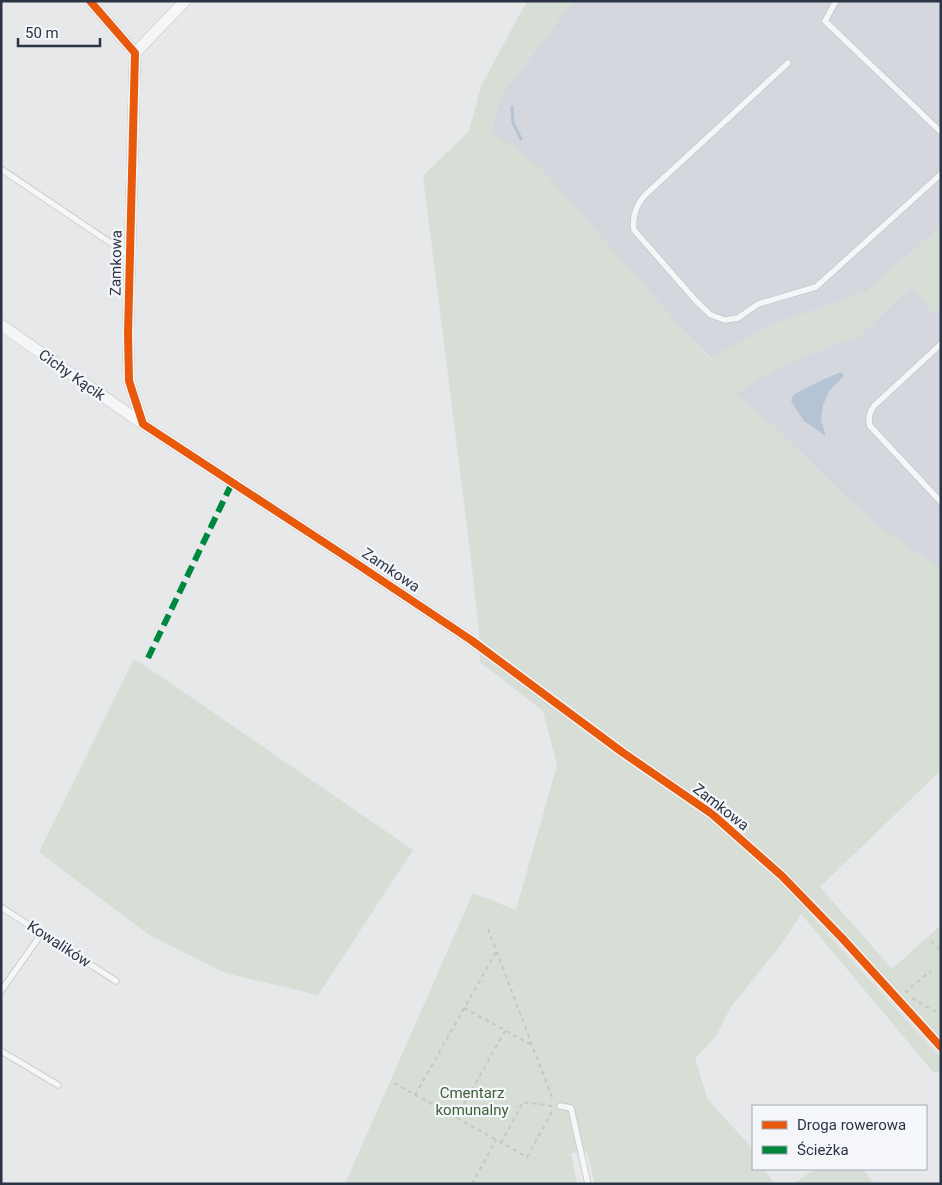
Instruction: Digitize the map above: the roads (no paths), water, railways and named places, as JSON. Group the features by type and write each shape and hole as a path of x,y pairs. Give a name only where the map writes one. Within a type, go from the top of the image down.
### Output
{"street":[{"path":"90,1 135,52 185,1"},
{"name":"Zamkowa","path":"135,52 129,381 143,424 471,640 622,752 712,814 782,876 842,938 941,1047"},
{"name":"Cichy Kącik","path":"1,325 143,424"}],"lane":[{"path":"836,1 824,21 941,132"},
{"path":"788,64 644,196 635,210 634,230 697,302 711,315 725,320 738,318 758,304 816,287 941,174"},
{"name":"Zamkowa","path":"1,169 130,256"},
{"path":"941,344 874,406 868,419 870,426 941,502"},
{"name":"Kowalików","path":"1,907 116,981"},
{"path":"1,991 42,933"},
{"path":"1,1051 58,1085"},
{"path":"558,1106 571,1108 588,1184"}],"water":[{"path":"841,372 844,376 830,390 823,405 821,420 826,436 804,421 791,401 792,397 800,391"}],"waterway":[{"path":"512,107 513,123 521,139"}],"park label":[{"name":"Cmentarz komunalny","path":"472,1102"}]}
